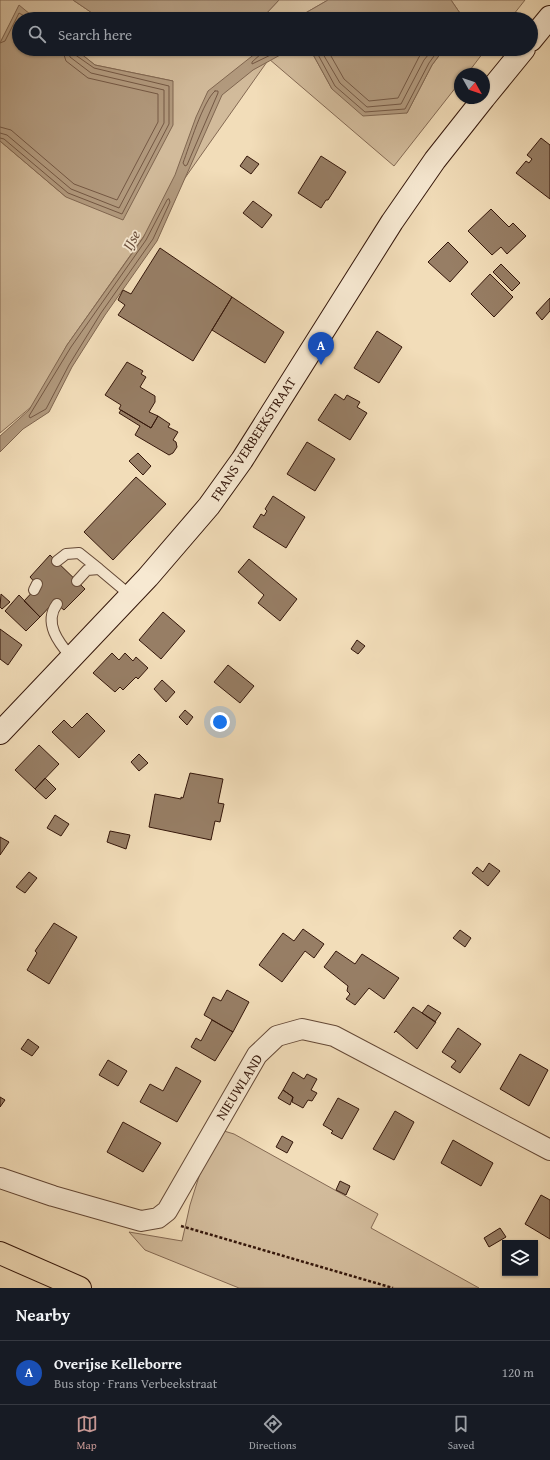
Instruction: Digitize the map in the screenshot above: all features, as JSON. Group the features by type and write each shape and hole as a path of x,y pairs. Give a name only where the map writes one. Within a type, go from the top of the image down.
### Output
{"highway":[{"path":"0,1253 80,1288"}],"main road":[{"path":"538,31 550,16"},
{"name":"FRANS VERBEEKSTRAAT","path":"490,91 518,56"},
{"name":"FRANS VERBEEKSTRAAT","path":"0,733 130,595 184,536 209,506 238,466 392,222 435,160 479,104"}],"street":[{"name":"NIEUWLAND","path":"158,1218 167,1211 257,1055 278,1036 302,1029 334,1036 550,1150"},
{"path":"0,1178 141,1221 158,1218"}],"lane":[{"path":"57,561 66,554 79,552 130,595"},
{"path":"77,581 87,570 99,569"},
{"path":"51,621 54,608 57,604"},
{"path":"45,612 51,621 53,631 71,658"}],"path":[{"path":"158,1218 393,1288"}],"shaded area":[{"path":"0,0 73,0 91,12 27,12 19,6 16,12 12,12 12,20 0,43"},
{"path":"279,0 328,0 307,12 268,12"},
{"path":"451,0 525,0 516,12 459,12"},
{"path":"84,56 314,56 332,89 407,113 432,65 439,56 481,56 472,68 454,68 454,90 394,166 269,59 67,345 37,402 0,433 0,141 66,197 173,81 95,65"},
{"path":"224,1131 234,1134 378,1214 371,1228 479,1288 239,1288 145,1250 129,1232 182,1241 190,1205 202,1167"}],"water":[{"path":"73,0 279,0 268,12 91,12"},
{"path":"328,0 451,0 459,12 307,12"},
{"path":"19,5 28,12 16,12"},
{"path":"12,19 12,56 84,56 95,65 173,81 173,125 123,220 66,197 0,141 0,43"},
{"path":"252,56 278,56 253,70 222,95 157,241 105,315 72,367 49,412 23,429 0,452 0,436 29,410 67,345 143,238 175,175 196,117 208,91"},
{"path":"314,56 439,56 432,65 407,113 363,116 332,89"}],"building":[{"path":"541,138 550,145 550,199 516,173 526,161 529,163 532,159 527,155"},
{"path":"247,156 259,164 251,174 240,166"},
{"path":"321,156 346,172 321,208 298,193"},
{"path":"253,201 272,215 262,228 243,213"},
{"path":"491,209 509,227 513,223 526,236 507,254 501,247 492,255 468,231"},
{"path":"448,242 468,262 450,282 428,262"},
{"path":"160,248 232,297 193,361 118,315 125,305 118,300 123,290 131,294"},
{"path":"501,264 520,283 512,291 493,272"},
{"path":"490,274 513,297 494,317 471,294"},
{"path":"232,297 284,332 265,363 212,330"},
{"path":"550,298 550,311 542,320 536,313"},
{"path":"377,331 402,347 379,383 354,368"},
{"path":"127,362 143,371 141,374 146,377 140,387 155,396 155,402 149,412 158,416 151,428 119,409 121,405 105,395"},
{"path":"335,394 344,400 347,395 360,402 357,407 367,413 350,440 318,420"},
{"path":"121,410 151,428 158,416 170,424 168,427 178,432 173,440 176,442 177,447 173,453 169,455 135,435 140,426 119,413"},
{"path":"307,442 335,459 315,491 287,474"},
{"path":"138,453 151,466 143,475 129,461"},
{"path":"136,477 166,504 113,560 84,532"},
{"path":"273,496 305,517 286,548 253,527 261,514 264,516 267,511 265,509"},
{"path":"50,555 85,589 64,610 54,602 40,617 24,601 38,586 30,577"},
{"path":"249,559 297,599 280,621 258,603 264,595 238,572"},
{"path":"1,594 10,602 2,609 0,607"},
{"path":"19,595 40,617 26,631 5,611"},
{"path":"163,612 185,631 161,659 139,640"},
{"path":"0,629 22,645 8,665 0,659"},
{"path":"357,640 365,646 358,654 351,649"},
{"path":"112,653 119,660 125,653 133,661 136,657 148,668 138,679 136,677 123,690 120,687 115,692 93,673"},
{"path":"228,665 254,686 240,703 214,682"},
{"path":"162,680 175,692 166,702 154,689"},
{"path":"185,710 193,717 187,725 179,717"},
{"path":"87,713 105,731 79,758 52,732 64,720 72,728"},
{"path":"39,745 59,764 35,789 15,770"},
{"path":"139,754 148,763 139,771 131,762"},
{"path":"190,773 223,779 218,803 224,804 220,822 215,821 211,840 149,827 155,794 181,799 181,797 183,798"},
{"path":"45,778 56,789 46,799 35,789"},
{"path":"55,815 69,824 61,836 47,828"},
{"path":"110,831 130,835 126,849 107,842"},
{"path":"0,837 9,842 0,855"},
{"path":"489,863 500,871 488,886 472,873 477,867 483,872"},
{"path":"29,872 37,878 25,893 16,887"},
{"path":"54,923 77,937 49,984 27,970 37,953 35,951"},
{"path":"303,929 324,944 314,958 305,951 282,982 259,965 283,933 294,941"},
{"path":"460,930 471,938 465,947 453,938"},
{"path":"336,951 355,964 362,954 399,978 384,999 369,988 355,1005 346,999 350,994 347,991 348,986 324,967"},
{"path":"227,990 249,1002 233,1032 204,1015 213,997 221,1001"},
{"path":"428,1005 441,1013 435,1022 422,1013"},
{"path":"413,1007 436,1022 417,1049 396,1031 394,1033"},
{"path":"212,1020 233,1032 215,1061 191,1047 196,1038 201,1041"},
{"path":"458,1028 481,1044 460,1073 451,1067 456,1061 442,1052"},
{"path":"28,1039 39,1047 32,1056 21,1049"},
{"path":"520,1054 548,1070 529,1106 500,1089"},
{"path":"108,1060 127,1071 118,1086 99,1075"},
{"path":"176,1067 201,1081 177,1122 140,1102 150,1084 163,1091"},
{"path":"293,1072 304,1079 307,1074 317,1079 311,1090 317,1093 312,1101 308,1100 303,1108 292,1102 293,1097 283,1090"},
{"path":"283,1090 293,1097 290,1105 278,1098"},
{"path":"0,1097 5,1100 0,1107"},
{"path":"338,1098 359,1109 342,1139 331,1133 333,1131 323,1125"},
{"path":"395,1111 414,1122 394,1160 373,1149"},
{"path":"123,1122 161,1143 143,1172 107,1152"},
{"path":"282,1136 293,1142 287,1153 276,1147"},
{"path":"453,1140 493,1163 481,1186 441,1163"},
{"path":"340,1181 350,1186 346,1195 336,1190"},
{"path":"541,1195 550,1200 550,1239 525,1224"},
{"path":"500,1228 506,1237 489,1247 484,1238"}],"place":[{"name":"Overijse Kelleborre","path":"321,365"}],"water label":[{"name":"IJse","path":"131,240"}]}
